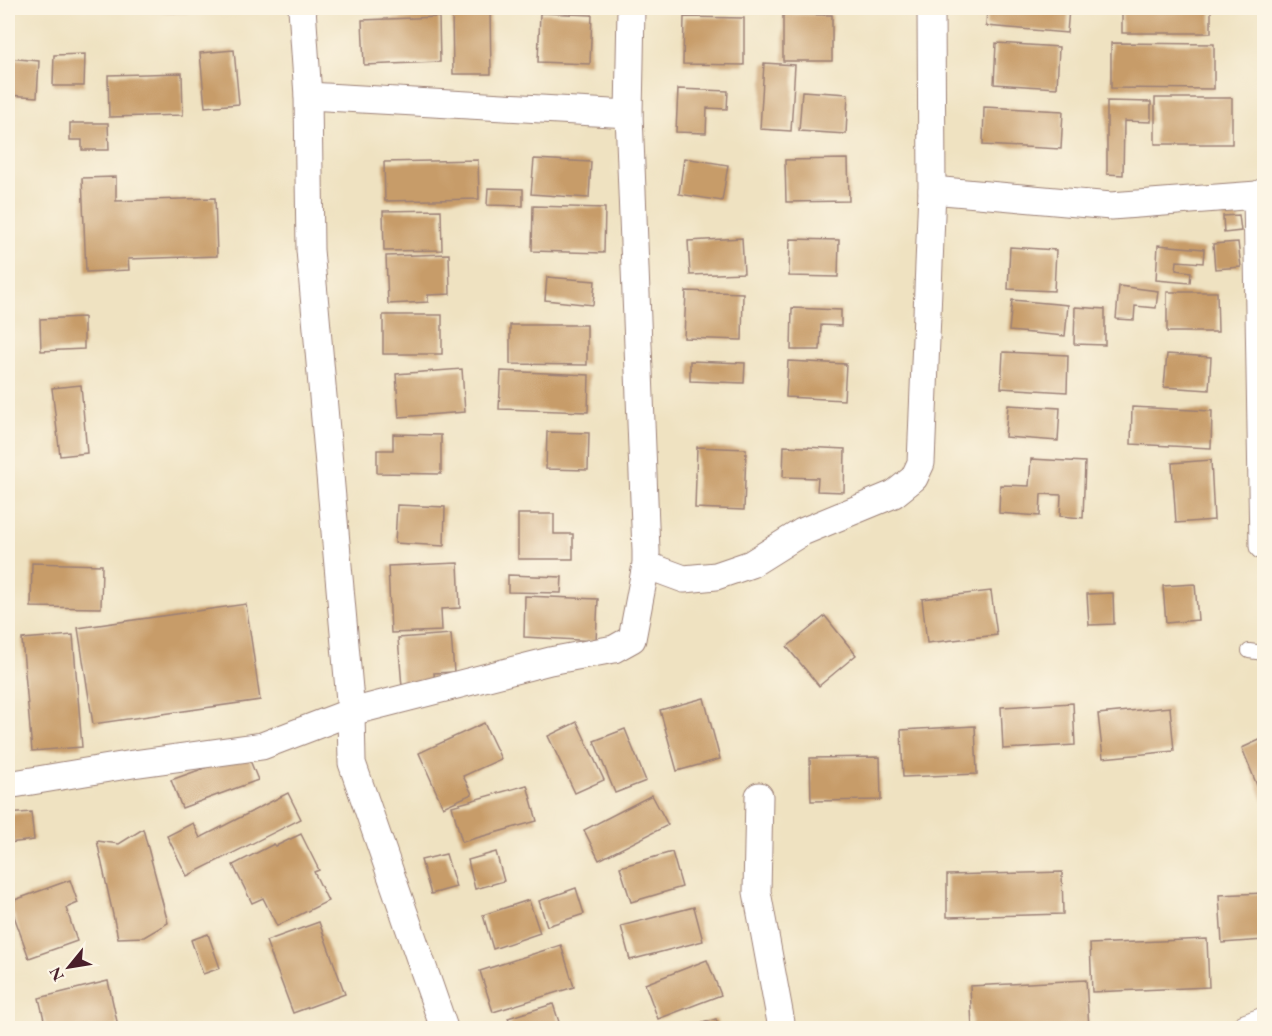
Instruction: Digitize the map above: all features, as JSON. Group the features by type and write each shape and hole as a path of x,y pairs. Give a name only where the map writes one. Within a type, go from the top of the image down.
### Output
{"street":[{"path":"302,8 308,96 310,250 351,712 352,764 444,1029"},
{"path":"8,785 132,764 262,746 351,712 550,661 614,649 632,639 646,565 629,114 631,8"},
{"path":"646,565 684,579 716,576 751,564 802,532 894,494 914,478 921,463 932,190 931,8"},
{"path":"308,96 629,114"},
{"path":"932,190 1111,206 1261,194 1263,546"},
{"path":"759,796 757,892 782,1029"},
{"path":"1245,1029 1264,1020"}],"lane":[{"path":"1250,651 1264,653"}],"building":[{"path":"136,8 190,8 190,13 136,11"},
{"path":"452,8 490,8 491,74 453,74"},
{"path":"987,8 1069,8 1067,33 986,26"},
{"path":"1122,8 1211,8 1211,33 1122,33"},
{"path":"540,13 592,15 590,64 538,62"},
{"path":"783,14 832,15 832,61 783,61"},
{"path":"439,17 440,62 364,65 362,20"},
{"path":"684,17 744,18 744,65 683,64"},
{"path":"996,43 1059,47 1057,88 994,84"},
{"path":"1111,43 1214,44 1214,89 1111,88"},
{"path":"234,50 239,104 205,107 200,53"},
{"path":"85,54 84,86 53,86 54,55"},
{"path":"8,58 39,61 37,97 8,95"},
{"path":"764,63 795,65 791,131 760,129"},
{"path":"182,73 183,115 109,117 108,75"},
{"path":"678,89 728,91 727,109 707,108 706,133 676,132"},
{"path":"802,91 848,94 846,134 799,131"},
{"path":"1155,98 1232,98 1232,144 1155,144"},
{"path":"1107,101 1151,102 1151,122 1124,121 1123,175 1107,174"},
{"path":"984,107 1063,111 1061,149 983,145"},
{"path":"70,123 108,123 109,150 82,150 82,140 70,140"},
{"path":"684,158 728,165 722,201 679,194"},
{"path":"534,159 591,162 589,198 531,194"},
{"path":"848,159 849,201 786,202 785,160"},
{"path":"478,160 479,199 385,201 384,162"},
{"path":"116,177 116,201 215,198 217,256 128,259 129,270 86,272 82,178"},
{"path":"488,188 523,189 523,206 487,205"},
{"path":"533,206 605,208 604,253 532,251"},
{"path":"441,210 442,250 384,251 383,211"},
{"path":"1239,215 1241,231 1224,233 1223,216"},
{"path":"742,238 744,273 690,275 688,241"},
{"path":"790,239 839,240 838,277 789,276"},
{"path":"1238,242 1241,267 1215,269 1213,244"},
{"path":"1158,245 1204,249 1203,263 1177,261 1176,270 1191,272 1190,283 1156,280"},
{"path":"1010,247 1056,250 1054,291 1008,289"},
{"path":"449,254 450,294 428,295 428,302 388,304 386,256"},
{"path":"547,277 595,281 593,305 545,300"},
{"path":"1119,286 1158,291 1156,308 1135,306 1134,320 1116,319"},
{"path":"686,291 743,293 742,340 684,338"},
{"path":"1167,292 1217,292 1218,332 1167,332"},
{"path":"1012,300 1068,305 1065,336 1009,331"},
{"path":"1075,307 1105,309 1105,345 1074,344"},
{"path":"792,308 841,310 841,326 821,325 820,350 791,350"},
{"path":"383,315 442,315 442,354 383,354"},
{"path":"84,317 84,349 41,351 40,319"},
{"path":"510,325 587,325 587,365 510,364"},
{"path":"1003,352 1068,355 1067,392 1001,388"},
{"path":"1167,354 1211,357 1209,390 1164,387"},
{"path":"690,361 745,363 744,383 690,381"},
{"path":"788,361 846,364 844,400 786,397"},
{"path":"462,369 465,412 399,417 396,374"},
{"path":"501,371 589,375 588,412 499,409"},
{"path":"81,385 87,453 60,456 52,388"},
{"path":"1008,405 1060,408 1058,441 1005,437"},
{"path":"1132,407 1212,411 1211,448 1131,444"},
{"path":"547,432 589,433 588,470 546,469"},
{"path":"393,434 441,435 441,474 377,473 377,450 393,450"},
{"path":"784,446 845,449 844,492 817,491 818,478 783,477"},
{"path":"697,447 746,449 744,510 695,508"},
{"path":"1031,459 1085,462 1083,518 1060,516 1061,495 1041,494 1040,516 999,513 1000,485 1029,486"},
{"path":"1211,460 1214,520 1176,523 1172,463"},
{"path":"397,505 445,507 444,546 395,543"},
{"path":"518,514 554,514 554,534 573,534 573,559 518,559"},
{"path":"32,563 102,565 101,608 31,607"},
{"path":"458,563 460,608 441,609 442,631 391,633 388,566"},
{"path":"508,575 562,577 561,593 508,592"},
{"path":"1195,584 1198,620 1166,623 1163,586"},
{"path":"991,591 997,635 927,643 922,599"},
{"path":"1113,593 1114,624 1089,625 1087,594"},
{"path":"525,596 598,599 596,641 524,637"},
{"path":"246,604 260,700 93,724 78,628"},
{"path":"825,616 856,655 819,686 787,647"},
{"path":"451,634 454,672 434,673 435,684 402,687 398,638"},
{"path":"73,635 82,747 32,751 22,639"},
{"path":"704,698 720,759 677,771 660,710"},
{"path":"1073,703 1075,745 1003,749 1001,707"},
{"path":"1170,707 1174,751 1103,758 1098,714"},
{"path":"577,722 604,780 575,793 548,736"},
{"path":"484,723 501,759 463,776 472,794 443,807 419,753"},
{"path":"975,726 977,774 903,777 901,730"},
{"path":"625,729 646,781 615,793 594,741"},
{"path":"1264,738 1264,803 1242,748"},
{"path":"247,753 258,780 182,808 171,780"},
{"path":"880,757 881,800 811,801 810,758"},
{"path":"527,785 537,821 462,842 452,806"},
{"path":"288,793 301,819 187,876 167,836 193,823 200,838"},
{"path":"652,795 668,825 599,860 584,830"},
{"path":"31,812 34,840 8,843 8,814"},
{"path":"143,829 168,923 144,937 118,938 97,841 119,844"},
{"path":"301,834 319,870 314,872 328,901 277,926 263,898 252,903 233,865 274,844 276,846"},
{"path":"496,852 504,881 475,889 468,860"},
{"path":"672,852 682,887 631,902 620,867"},
{"path":"446,854 456,887 431,894 421,860"},
{"path":"1062,872 1063,914 947,917 947,875"},
{"path":"70,880 78,903 66,908 77,941 29,958 9,902"},
{"path":"576,888 584,914 547,926 539,901"},
{"path":"1264,893 1264,940 1222,943 1219,895"},
{"path":"529,900 540,933 493,949 483,915"},
{"path":"694,907 703,941 630,960 621,926"},
{"path":"319,922 345,994 293,1013 266,941"},
{"path":"208,934 220,968 203,974 191,940"},
{"path":"1207,939 1209,987 1092,992 1090,944"},
{"path":"561,945 574,987 493,1012 480,971"},
{"path":"707,960 721,995 658,1019 645,984"},
{"path":"1086,980 1089,1028 972,1028 970,986"},
{"path":"108,981 118,1026 46,1028 39,998"},
{"path":"553,1004 561,1028 511,1028 508,1018"},
{"path":"716,1019 719,1028 686,1028"}]}
